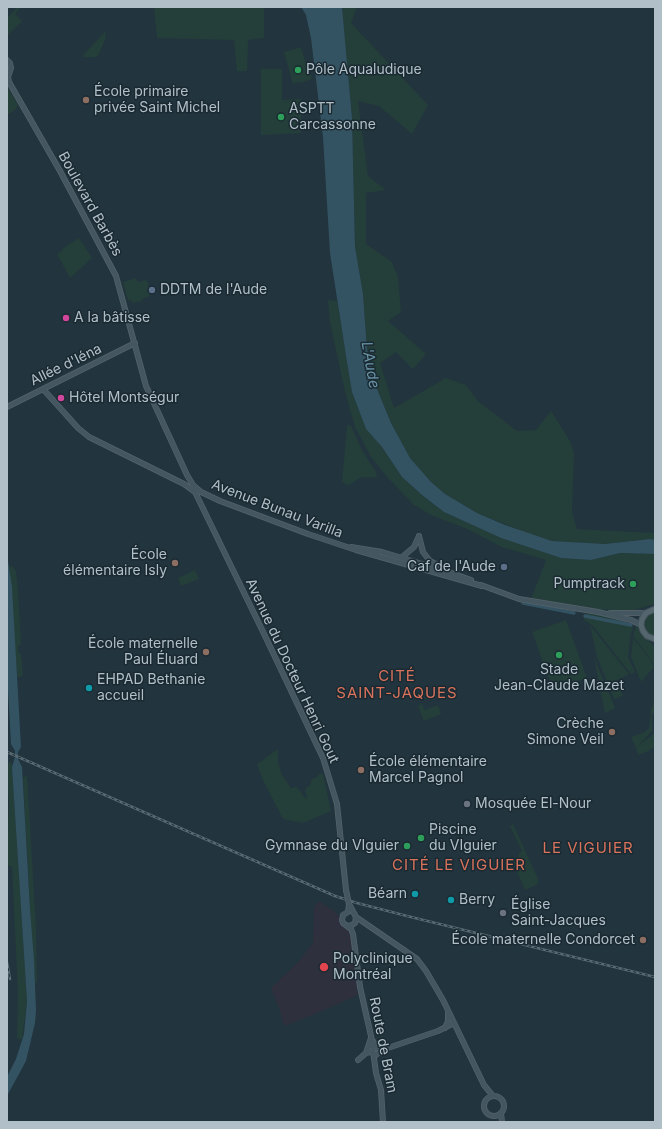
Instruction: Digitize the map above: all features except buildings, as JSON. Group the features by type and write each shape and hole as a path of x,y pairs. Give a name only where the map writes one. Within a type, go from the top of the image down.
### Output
{"main road":[{"name":"Boulevard Barbès","path":"7,60 10,63 11,68 8,77 9,82 60,171 116,276 134,343"},
{"name":"Allée d'Iéna","path":"7,407 134,343"},
{"path":"134,343 146,386 189,479 200,492 199,501"},
{"name":"Avenue Bunau Varilla","path":"43,389 78,428 89,437 200,492 255,515 345,546 482,586 519,599 598,612"},
{"path":"184,484 189,479"},
{"name":"Avenue Bunau Varilla","path":"199,501 200,492"},
{"name":"Avenue du Docteur Henri Gout","path":"199,501 323,758 337,804 346,890 352,914"},
{"path":"401,558 414,546 419,536 424,552 428,558 434,564 449,572"},
{"name":"Avenue Bunau Varilla","path":"345,546 363,548 449,572 482,586"},
{"path":"598,612 646,613 655,609"},
{"path":"598,612 626,619 641,625"},
{"path":"646,613 642,619 641,625 643,631 647,636 655,639"},
{"path":"352,914 355,923 348,926 342,920 343,915 352,914 417,959 434,983 484,1085 493,1096"},
{"name":"Route de Bram","path":"348,926 353,934 360,987 381,1090 383,1122"},
{"path":"445,1028 448,1021 447,1010"},
{"path":"366,1053 374,1054 445,1028 454,1023"},
{"path":"445,1028 451,1029 458,1033"},
{"path":"371,1036 377,1048 382,1050"},
{"path":"358,1060 366,1053 371,1036"},
{"path":"484,1085 486,1099 484,1110 501,1122"},
{"path":"486,1099 493,1096 499,1097 503,1101 504,1106 501,1112 501,1122"},
{"path":"494,1116 501,1112"}],"shaded area":[{"name":"Polyclinique Montréal","path":"319,901 334,911 338,915 341,922 350,930 358,995 284,1026 272,987 298,962 313,943 314,907"}],"green space":[{"path":"18,7 21,7 15,14 22,21 8,35 7,18"},
{"path":"154,7 264,7 264,38 248,40 247,71 237,71 234,40 157,38"},
{"path":"342,7 357,7 351,23 428,105 412,134 379,106 358,101 368,176 386,190 366,193 366,244 392,262 398,277 401,312 388,321 426,354 413,369 396,352 380,363 394,408 446,378 466,385 478,401 517,431 536,430 551,411 570,441 574,453 572,512 577,529 655,533 655,540 650,539 605,544 552,541 527,533 477,513 445,494 431,482 410,458 391,423 375,384 367,349 363,294 355,247 352,118"},
{"path":"106,31 105,40 98,56 83,57 83,55"},
{"name":"Pôle Aqualudique","path":"301,47 309,75 311,75 312,79 293,84 284,52"},
{"name":"ASPTT Carcassonne","path":"261,69 282,69 282,100 301,99 301,133 261,135"},
{"path":"7,86 18,105 15,110 7,115"},
{"path":"79,238 92,258 70,278 57,254 62,251 63,248"},
{"path":"136,278 138,282 147,280 150,296 142,299 142,301 132,303 132,300 128,301 123,282"},
{"path":"328,300 337,301 352,392 366,429 382,447 402,477 444,512 501,538 561,558 591,560 620,553 655,554 654,604 632,611 594,609 531,599 546,560 502,547 467,529 431,515 414,505 388,478 371,457 355,427 345,392 330,322"},
{"path":"348,424 351,426 362,450 377,475 376,478 360,478 347,485 342,482"},
{"path":"9,566 13,567 16,571 18,591 21,644 18,647 19,653 21,654 23,675 19,678 17,676"},
{"path":"195,570 199,579 181,586 178,578"},
{"path":"655,610 655,637 645,630 644,621 645,617"},
{"path":"591,613 632,624 633,628 628,657 635,672 631,674 592,625 584,620 584,614"},
{"name":"Stade Jean-Claude Mazet","path":"566,620 587,678 553,690 532,632"},
{"path":"590,625 629,674 617,680 623,696 614,699 597,657"},
{"path":"636,626 640,633 655,648 655,665 633,636"},
{"path":"633,638 650,659 654,667 641,682 631,657"},
{"path":"594,657 615,708 605,713"},
{"path":"655,701 655,711 652,715 652,731 636,748 631,737 645,732 649,728 651,709"},
{"path":"422,704 425,710 438,705 441,714 424,721 418,706"},
{"path":"655,731 655,747 639,755 636,750 637,747"},
{"path":"278,749 278,763 282,775 291,788 297,787 305,798 307,799 305,789 310,785 312,779 317,777 319,774 323,774 331,811 303,823 283,819 262,778 257,764"},
{"path":"9,762 12,764 27,1001 22,1039 17,1038 18,993 12,867 7,865 9,803 7,766"},
{"path":"27,774 36,928 37,983 35,983 23,779"},
{"path":"513,824 539,881 536,885 525,890 512,860 519,856 518,854 522,851 510,826"}],"water":[{"name":"L'Aude","path":"301,7 342,7 352,118 355,247 363,294 367,349 375,384 391,423 410,458 431,482 445,494 477,513 505,525 552,541 605,544 650,539 655,540 655,554 620,553 591,560 561,558 501,538 444,512 422,495 402,477 382,447 366,429 352,392 330,253 323,137 311,38 306,15"},
{"path":"7,554 12,587 21,747 18,752 18,759 22,767 36,1010 35,1023 26,1061 7,1096 7,1077 16,1059 24,1034 27,1001 12,767 15,751 11,744 7,672"}],"waterway":[{"path":"523,603 574,613"},
{"path":"585,616 631,625"}],"railway":[{"path":"7,752 335,896 407,916 655,977"},
{"path":"7,962 10,979"}],"place":[{"name":"Pôle Aqualudique","path":"298,70"},
{"name":"École primaire privée Saint Michel","path":"86,100"},
{"name":"ASPTT Carcassonne","path":"281,117"},
{"name":"DDTM de l'Aude","path":"152,290"},
{"name":"A la bâtisse","path":"66,318"},
{"name":"Hôtel Montségur","path":"61,398"},
{"name":"École élémentaire Isly","path":"175,563"},
{"name":"Caf de l'Aude","path":"504,567"},
{"name":"Pumptrack","path":"633,584"},
{"name":"École maternelle Paul Éluard","path":"206,652"},
{"name":"Stade Jean-Claude Mazet","path":"559,655"},
{"name":"EHPAD Bethanie accueil","path":"89,688"},
{"name":"Crèche Simone Veil","path":"612,732"},
{"name":"École élémentaire Marcel Pagnol","path":"361,770"},
{"name":"Mosquée El-Nour","path":"467,804"},
{"name":"Piscine du VIguier","path":"421,838"},
{"name":"Gymnase du VIguier","path":"407,846"},
{"name":"Béarn","path":"415,894"},
{"name":"Berry","path":"451,900"},
{"name":"Église Saint-Jacques","path":"503,913"},
{"name":"École maternelle Condorcet","path":"643,940"},
{"name":"Polyclinique Montréal","path":"324,967"}],"district":[{"name":"CITÉ SAINT-JAQUES","path":"397,684"},
{"name":"LE VIGUIER","path":"588,848"},
{"name":"CITÉ LE VIGUIER","path":"459,865"}]}
